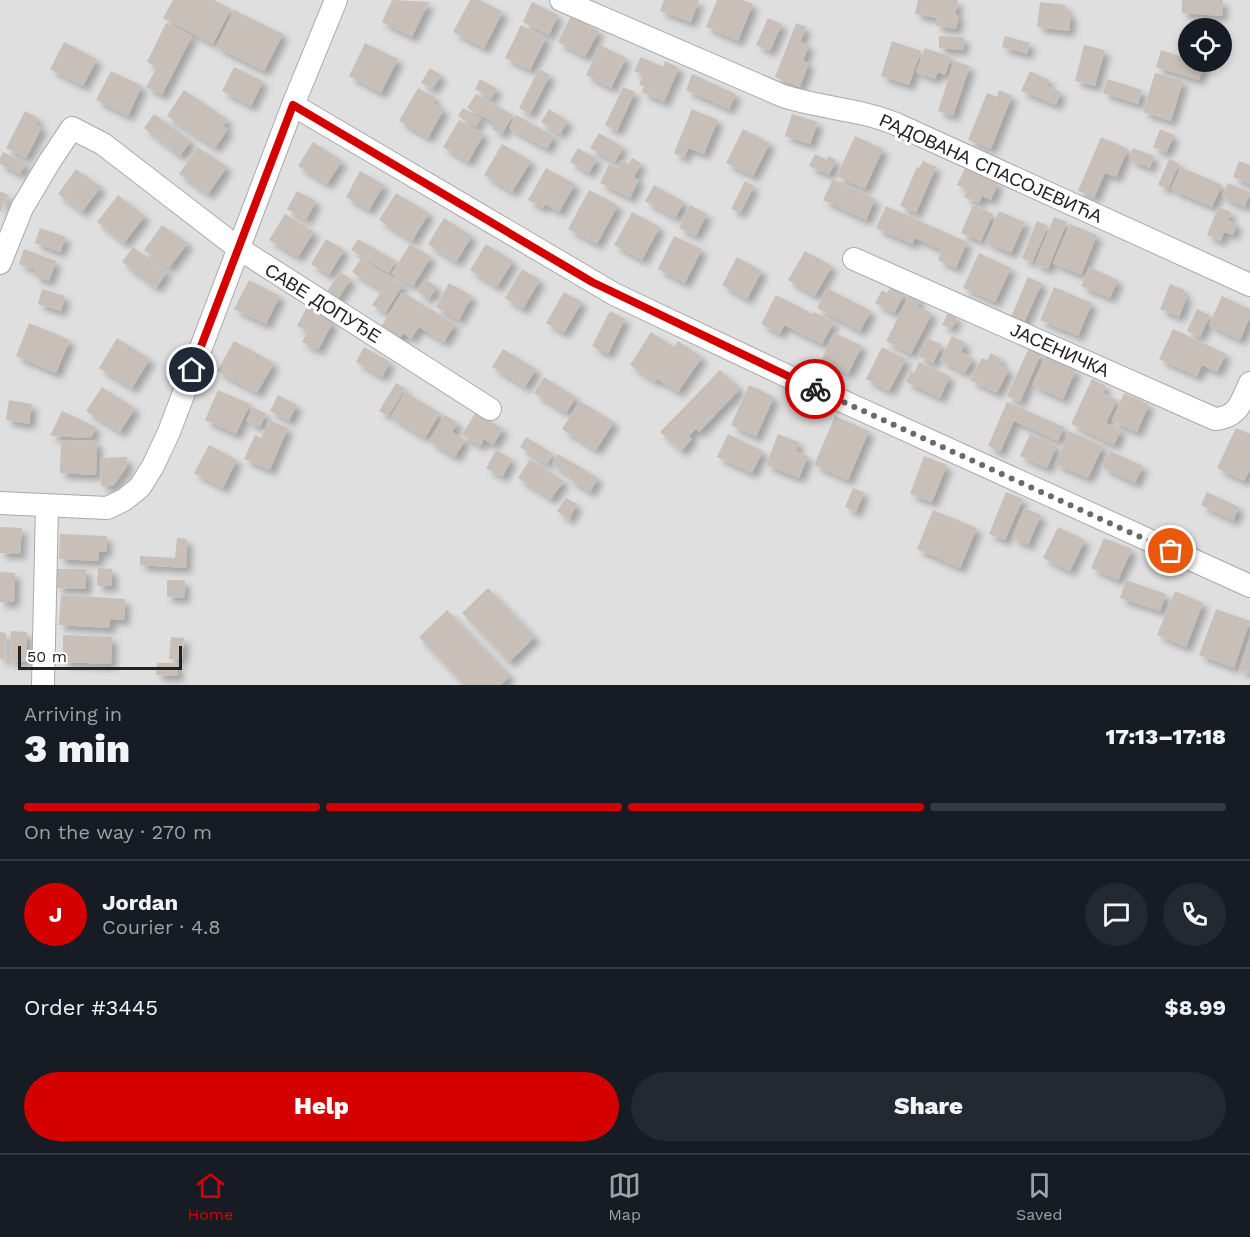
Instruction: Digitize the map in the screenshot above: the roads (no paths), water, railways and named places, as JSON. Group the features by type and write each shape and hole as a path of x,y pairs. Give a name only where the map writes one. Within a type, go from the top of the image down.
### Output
{"street":[{"path":"0,503 47,507 107,508 124,500 140,488 169,432 293,105 336,0"},
{"name":"РАДОВАНА СПАСОЈЕВИЋА","path":"561,0 783,96 810,105 864,113 896,124 1250,285"},
{"path":"293,105 614,294 787,376 1250,586"},
{"name":"САВЕ ДОПУЂЕ","path":"0,263 22,208 72,128 103,144 238,248 490,409"},
{"name":"ЈАСЕНИЧКА","path":"854,259 1215,419 1227,418 1234,414 1250,383"},
{"path":"43,685 47,507"}]}
